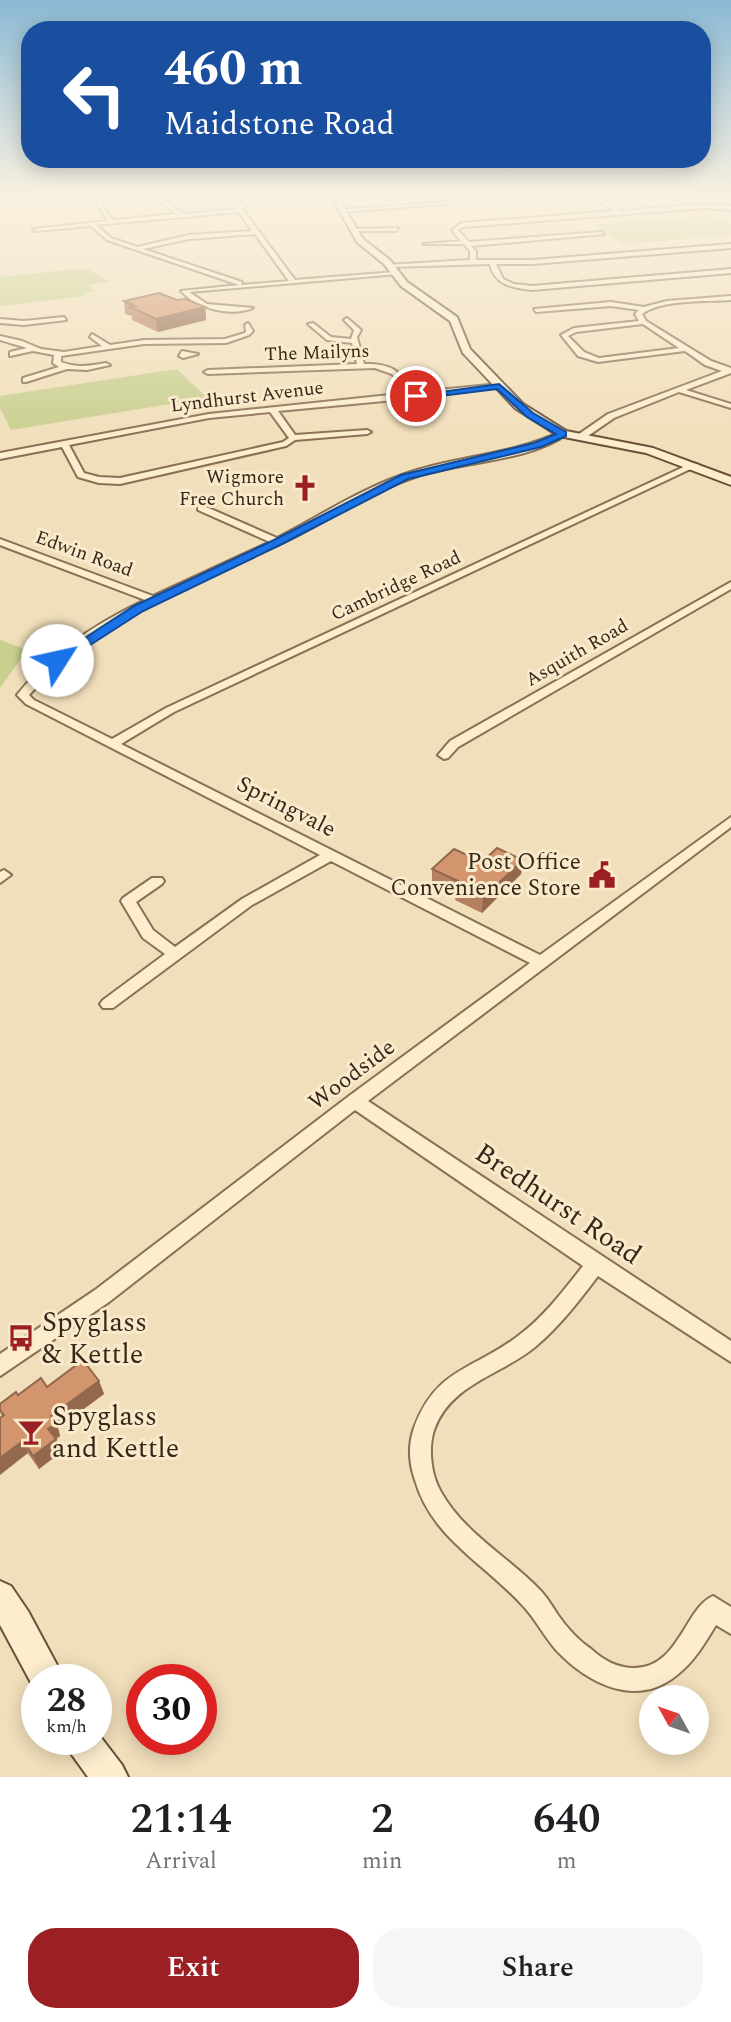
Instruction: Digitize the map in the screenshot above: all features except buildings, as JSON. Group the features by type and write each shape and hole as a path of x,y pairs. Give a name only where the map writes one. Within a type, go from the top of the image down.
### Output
{"street":[{"path":"221,277 245,285"},
{"path":"289,277 293,282"},
{"path":"250,308 225,309 207,306 189,298 184,291 332,277"},
{"path":"399,277 404,284 454,319 463,346 530,415 563,434 649,450 695,465 731,481"},
{"path":"498,277 502,281 532,288 662,277"},
{"path":"536,310 611,304 643,309 662,304 731,298"},
{"path":"643,309 638,314 644,322 712,365 731,371"},
{"path":"0,321 24,323 64,319"},
{"path":"346,320 358,330 355,341 361,366"},
{"path":"644,322 574,330 564,335 581,354 598,360 686,349"},
{"path":"311,324 329,340 355,341"},
{"path":"0,338 58,354 145,342 233,340 247,334 248,326 258,326"},
{"path":"82,338 94,336 107,346"},
{"path":"190,342 184,355 194,354"},
{"path":"11,355 32,349"},
{"path":"58,354 58,363 65,367"},
{"path":"26,380 65,367 86,369 106,365"},
{"name":"The Mailyns","path":"208,372 381,367 395,372 416,396"},
{"path":"582,436 611,416 731,371"},
{"name":"Lyndhurst Avenue","path":"0,456 177,421 499,386"},
{"path":"682,391 731,405"},
{"path":"272,409 293,438"},
{"path":"64,443 81,475 112,481 272,449 293,438 367,432"},
{"path":"155,600 278,542 404,477 537,445 563,434"},
{"name":"Cambridge Road","path":"114,743 170,710 695,465"},
{"path":"201,508 278,542"},
{"name":"Edwin Road","path":"0,542 155,600"},
{"name":"Asquith Road","path":"444,755 454,744 731,584"},
{"name":"Springvale","path":"155,600 70,650 31,686 23,695 24,698 541,962"},
{"name":"Woodside","path":"0,1366 102,1296 355,1101 731,821"},
{"path":"107,1004 247,902 332,854"},
{"path":"157,881 128,901 148,934 176,955"},
{"name":"Bredhurst Road","path":"355,1101 731,1352"},
{"path":"596,1264 547,1324 523,1345 468,1374 452,1386 431,1411 420,1448 426,1485 449,1522 534,1600 554,1630 577,1653 613,1677 630,1681 661,1673 692,1641 713,1608 731,1622"},
{"path":"0,1597 39,1664"},
{"path":"93,1755 110,1777"}],"green space":[{"path":"0,277 102,277 109,281 90,285 95,291 84,293 85,296 0,306"},
{"path":"177,369 207,398 11,430 0,408 0,396"},
{"path":"0,640 27,650 0,688"}],"place":[{"name":"Wigmore Free Church","path":"305,488"},
{"name":"Post Office Convenience Store","path":"602,875"},
{"name":"Spyglass & Kettle","path":"21,1338"},
{"name":"Spyglass and Kettle","path":"31,1432"}],"route":[{"path":"57,660 138,608 278,542 354,500 404,477 537,445 563,434 530,415 499,386 416,396"}]}
